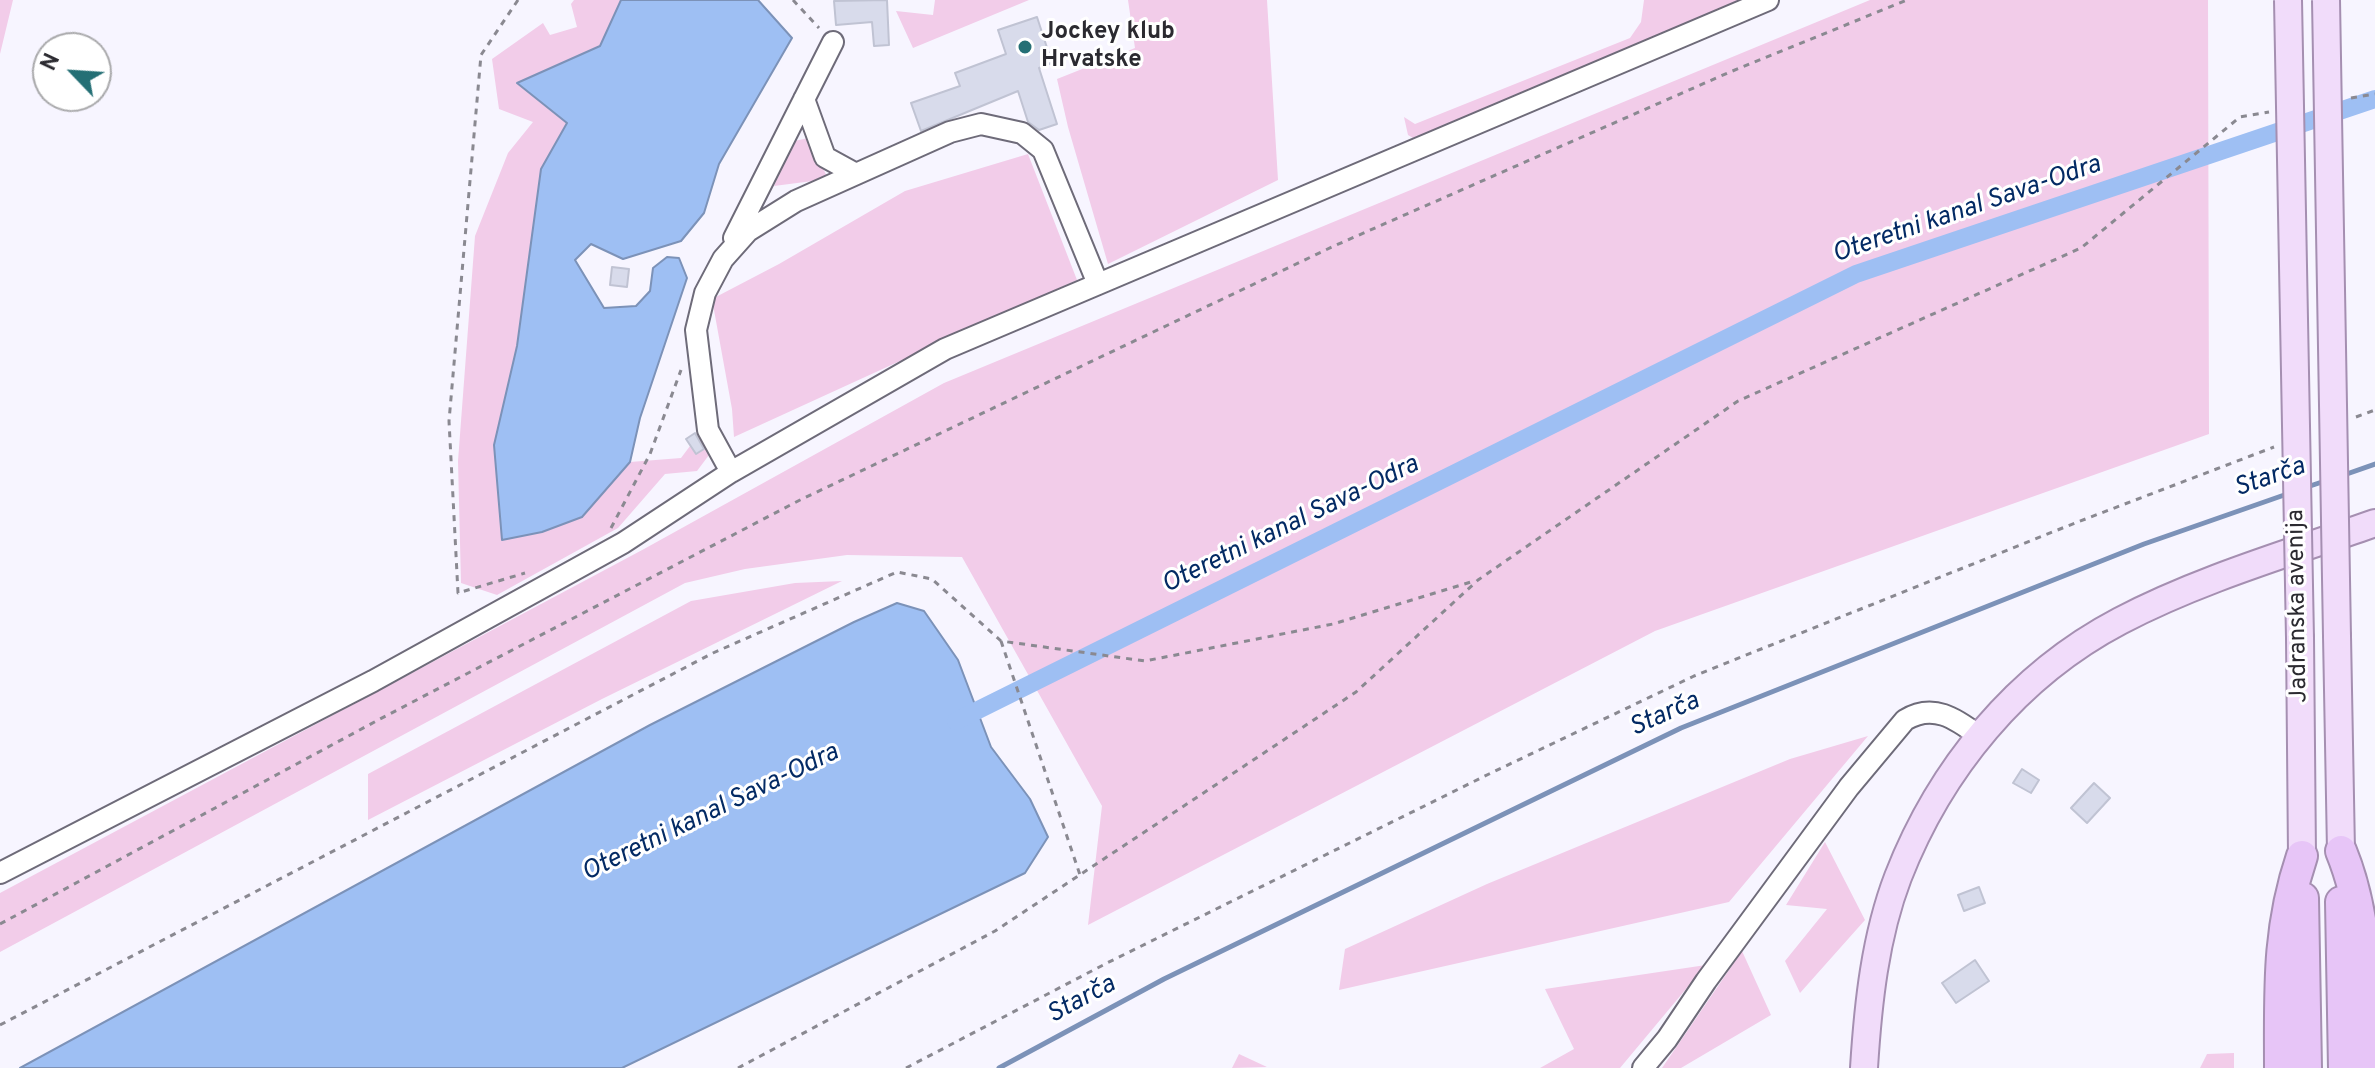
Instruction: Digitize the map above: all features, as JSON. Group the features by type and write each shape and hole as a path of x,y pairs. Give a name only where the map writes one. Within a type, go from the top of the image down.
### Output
{"highway":[{"name":"Jadranska avenija","path":"2341,851 2344,1068"},
{"path":"2341,851 2361,918 2372,1068"},
{"name":"Jadranska avenija","path":"2302,856 2306,1068"},
{"path":"2280,1068 2284,920 2302,856"}],"main road":[{"name":"Jadranska avenija","path":"2288,0 2302,856"},
{"name":"Jadranska avenija","path":"2326,0 2341,851"},
{"path":"1864,1068 1875,967 1897,879 1940,791 1979,736 2028,685 2060,658 2121,620 2192,589 2375,523"}],"street":[{"path":"0,873 373,681 623,543 731,472 945,349 1768,0"},
{"path":"731,472 708,430 696,330 705,293 833,42"},
{"path":"804,99 825,157 856,174"},
{"path":"723,259 748,231 796,201 950,132 981,124 1022,133 1043,150 1098,284"},
{"path":"1643,1068 1849,787 1905,720 1916,713 1929,711 1964,724 1979,736"}],"path":[{"path":"518,0 481,55 449,421 458,593 532,571"},
{"path":"793,0 833,42"},
{"path":"0,924 380,719 827,486 1334,246 1730,72 1907,0"},
{"path":"2345,99 2375,94"},
{"path":"738,1068 995,931 1356,692 1478,580 1738,401 2081,248 2240,117 2270,112"},
{"path":"608,535 650,454 696,330"},
{"path":"2346,421 2375,410"},
{"path":"906,1068 1107,963 1694,676 2274,447"},
{"path":"0,1025 713,653 897,572 932,579 1001,641 1080,875"},
{"path":"1001,641 1145,661 1333,624 1478,580"}],"shaded area":[{"path":"0,0 13,0 0,54"},
{"path":"574,0 621,0 600,46 518,83 567,122 541,169 517,346 494,445 582,517 630,462 681,458 699,434 715,447 697,471 665,474 618,528 497,595 461,583 458,461 475,236 508,153 533,122 499,109 492,59 543,23 550,35 577,27 571,4"},
{"path":"935,0 1029,0 913,48 896,11 933,15"},
{"path":"1128,0 1267,0 1278,180 1108,264 1057,79 1135,48"},
{"path":"1644,0 1755,0 1413,138 1408,135 1404,117 1415,124 1630,38 1641,22"},
{"path":"1870,0 2208,0 2209,434 1655,631 1088,925 1102,806 962,557 847,555 745,569 685,583 0,952 0,893 644,549 944,383"},
{"path":"809,138 828,179 774,186 794,141"},
{"path":"1028,154 1077,280 734,437 732,409 712,299 905,191"},
{"path":"842,581 602,699 368,820 368,774 691,601 795,583"},
{"path":"1868,736 1729,902 1339,990 1345,949 1487,884 1790,759"},
{"path":"1825,842 1865,920 1800,993 1785,961 1827,909 1786,905"},
{"path":"1742,951 1771,1015 1681,1068 1662,1068"},
{"path":"1706,965 1620,1068 1540,1068 1574,1049 1545,989"},
{"path":"2234,1053 2234,1068 2200,1068 2207,1054"},
{"path":"1239,1054 1267,1067 1232,1068"}],"water":[{"path":"621,0 758,0 792,38 719,164 704,213 681,241 623,259 591,244 575,260 604,308 636,306 650,291 653,268 667,257 679,258 687,278 640,418 630,462 582,517 542,532 502,540 494,445 517,346 541,169 567,123 517,83 600,46"},
{"path":"897,603 924,611 958,660 991,747 1030,799 1048,837 1025,873 622,1068 20,1068 650,725"}],"building":[{"path":"887,0 889,45 874,46 872,22 836,25 834,1"},
{"path":"1037,17 1052,63 1039,68 1057,124 1039,130 1028,122 1018,91 921,131 911,103 960,86 955,73 1006,54 998,30"},
{"path":"612,267 629,269 627,287 610,285"},
{"path":"695,433 704,449 696,454 686,439"},
{"path":"2022,769 2039,780 2031,793 2013,783"},
{"path":"2094,783 2110,798 2087,823 2071,808"},
{"path":"1979,887 1985,903 1964,911 1958,895"},
{"path":"1975,960 1989,981 1956,1003 1942,983"}],"waterway":[{"name":"Oteretni kanal Sava-Odra","path":"956,721 1856,274 2375,99"},
{"name":"Starča","path":"2341,476 2375,464"},
{"name":"Starča","path":"2307,487 2328,480"},
{"name":"Starča","path":"999,1068 1164,979 1681,728 2144,544 2290,493"}],"place":[{"name":"Jockey klub Hrvatske","path":"1025,47"}]}
